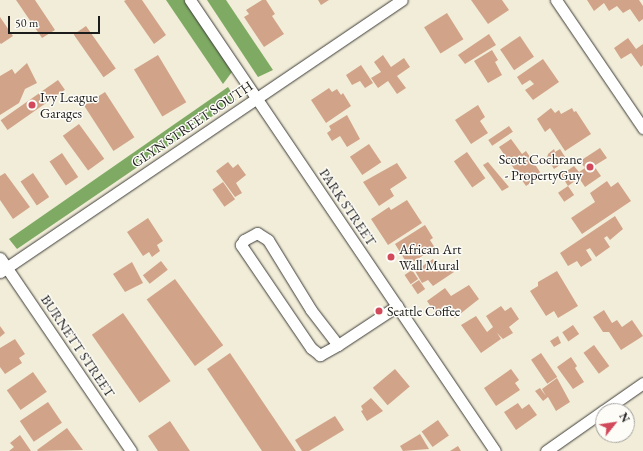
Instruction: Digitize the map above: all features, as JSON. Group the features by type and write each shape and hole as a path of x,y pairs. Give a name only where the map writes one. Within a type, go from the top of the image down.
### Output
{"street":[{"name":"PARK STREET","path":"190,0 495,451"},
{"name":"GLYN STREET SOUTH","path":"3,270 401,0"},
{"path":"556,0 643,128"},
{"path":"338,345 311,310 262,234 257,233 244,240 241,245 311,348 320,355 338,345 397,306"},
{"name":"BURNETT STREET","path":"0,258 3,270 131,451"},
{"path":"614,403 643,383"},
{"path":"546,451 595,417"}],"green space":[{"path":"166,0 184,0 232,72 223,84"},
{"path":"207,0 226,0 273,70 258,77"},
{"path":"228,87 236,100 17,249 9,239"}],"building":[{"path":"16,0 35,0 55,30 42,38"},
{"path":"142,0 166,35 154,44 124,1"},
{"path":"262,0 266,0 275,14 272,16 284,34 264,47 244,17 249,14 246,10"},
{"path":"318,0 329,0 321,5"},
{"path":"471,0 502,0 509,10 488,24"},
{"path":"587,0 639,0 643,6 643,19 639,22 630,9 623,13 617,6 609,11 604,3 594,11"},
{"path":"447,13 463,39 441,54 424,27"},
{"path":"0,17 13,36 1,44 0,43"},
{"path":"86,26 116,69 104,77 74,35"},
{"path":"489,34 496,45 465,64 458,55"},
{"path":"520,36 534,57 514,70 500,49"},
{"path":"628,38 636,49 643,44 643,65 641,67 631,53 621,59 614,48"},
{"path":"492,50 498,60 495,62 502,75 488,83 474,61"},
{"path":"158,55 186,102 162,117 134,69"},
{"path":"383,55 391,67 404,58 410,67 397,76 406,88 397,94 388,81 378,88 371,78 381,72 374,62"},
{"path":"543,59 559,82 533,100 525,90 534,84 530,80 522,85 517,77"},
{"path":"27,63 37,83 25,89 19,103 0,115 0,76 12,69 15,74"},
{"path":"361,65 373,83 365,88 360,81 352,85 346,75"},
{"name":"Ivy League Garages","path":"58,80 65,90 8,130 1,120"},
{"path":"329,88 332,92 337,89 341,95 343,93 351,106 326,123 311,100"},
{"path":"105,92 134,137 113,151 84,106"},
{"path":"478,105 485,117 480,121 488,133 471,144 455,120"},
{"path":"551,108 555,113 559,110 561,114 572,108 574,112 576,111 591,134 565,151 550,128 545,132 537,119"},
{"path":"347,115 360,139 347,147 340,136 332,141 327,133 331,130 329,126"},
{"path":"79,124 104,159 88,171 63,136"},
{"path":"509,126 513,132 492,146 488,140"},
{"path":"511,139 522,154 526,151 542,175 526,186 499,147"},
{"path":"369,144 381,162 362,175 350,157"},
{"name":"Scott Cochrane - PropertyGuy","path":"600,148 607,158 594,166 601,176 585,187 579,178 568,186 561,175 574,166 579,172 585,168 580,161"},
{"path":"554,149 555,152 560,149 567,160 554,169 547,158 548,154"},
{"path":"467,152 485,178 472,187 454,161"},
{"path":"62,153 78,177 66,185 50,161"},
{"path":"228,162 233,168 238,164 246,175 236,183 242,193 235,197 216,171"},
{"path":"488,162 509,187 502,191 483,165"},
{"path":"397,163 407,178 390,189 394,196 379,206 363,182"},
{"path":"5,173 30,207 13,219 0,200 0,176"},
{"path":"33,173 49,197 37,205 21,181"},
{"path":"607,181 611,187 618,182 631,201 582,234 571,218 595,202 590,193"},
{"path":"223,182 235,199 224,207 212,189"},
{"path":"568,186 574,195 564,202 558,193"},
{"path":"407,200 422,223 388,245 371,219 389,207 391,210"},
{"path":"615,216 623,229 610,240 607,236 604,238 610,247 596,257 590,248 586,250 592,260 581,267 577,261 568,266 560,253"},
{"path":"148,218 163,241 157,245 160,251 152,257 149,252 143,256 127,232"},
{"path":"425,225 433,238 430,240 435,248 408,265 395,244"},
{"path":"433,259 440,270 448,264 454,272 433,286 428,280 422,283 415,271"},
{"path":"161,261 168,270 150,284 143,275"},
{"path":"132,262 143,283 125,292 113,274"},
{"path":"412,270 418,279 411,284 405,275"},
{"path":"557,271 578,306 558,318 554,311 546,316 530,291 538,286 538,282"},
{"path":"175,279 223,345 195,366 147,300"},
{"path":"419,280 425,289 418,294 412,285"},
{"path":"469,285 479,299 455,318 445,305 441,308 444,312 438,317 427,301 445,288 451,296"},
{"path":"501,306 505,311 511,307 519,319 509,327 513,333 503,339 497,333 501,339 481,353 461,325 476,316 487,332 493,327 486,316"},
{"path":"604,310 612,323 617,320 622,327 632,320 643,336 621,350 609,332 603,332 593,317"},
{"path":"123,313 171,381 139,403 92,335"},
{"path":"573,325 579,334 568,341 562,332"},
{"path":"0,326 5,333 0,337"},
{"path":"558,336 561,343 554,347 550,341"},
{"path":"15,339 25,354 19,358 22,363 5,374 0,367 0,348"},
{"path":"594,345 609,366 599,374 583,353"},
{"path":"230,353 296,451 262,451 207,369"},
{"path":"541,353 557,377 547,384 531,360"},
{"path":"571,357 577,366 575,368 584,382 573,389 557,367"},
{"path":"395,369 410,387 388,405 373,388"},
{"path":"511,369 519,380 515,383 520,390 496,406 484,388"},
{"path":"33,372 47,392 21,410 7,390"},
{"path":"557,378 570,402 556,411 548,397 543,401 535,391 540,388 546,396 542,389"},
{"path":"371,398 383,411 367,421 361,411 363,410 361,406"},
{"path":"48,402 62,423 34,442 20,421"},
{"path":"518,403 522,409 529,404 537,415 516,430 504,412"},
{"path":"335,416 344,430 309,451 302,451 295,440"},
{"path":"438,420 449,436 433,447 422,431"},
{"path":"170,421 190,451 158,451 148,436"},
{"path":"67,428 83,450 37,450"},
{"path":"420,434 429,449 403,451 400,446"},
{"path":"20,435 31,451 9,451 14,447 10,443"},
{"path":"458,446 461,451 450,451"}],"place":[{"name":"Ivy League Garages","path":"32,105"},
{"name":"Scott Cochrane - PropertyGuy","path":"590,167"},
{"name":"African Art Wall Mural","path":"391,257"},
{"name":"Seattle Coffee","path":"379,311"}]}
